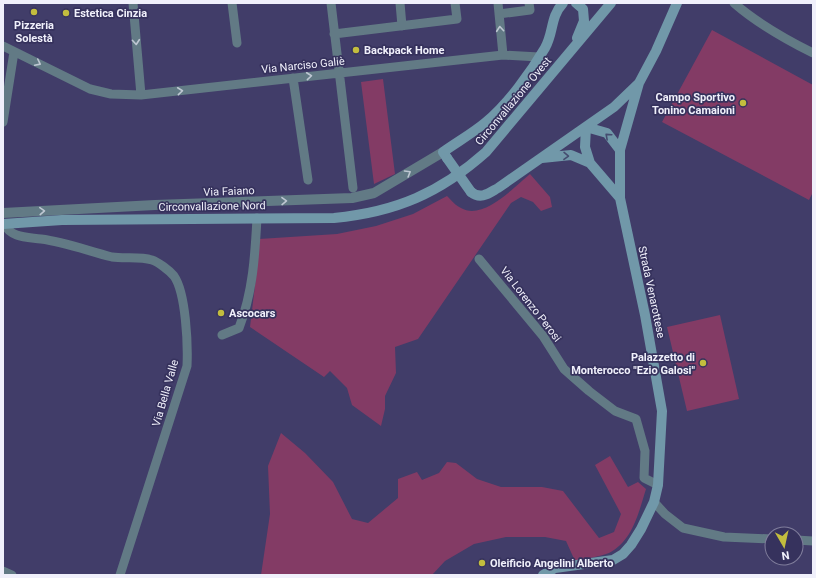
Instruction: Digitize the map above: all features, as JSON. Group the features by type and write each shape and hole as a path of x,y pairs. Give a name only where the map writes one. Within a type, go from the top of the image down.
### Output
{"main road":[{"path":"445,155 486,123 503,105 546,46 557,9 563,3"},
{"path":"572,48 584,21 583,9 576,3"},
{"name":"Circonvallazione Ovest","path":"419,197 466,170 486,152 508,128 572,48 611,3"},
{"name":"Strada Venarottese","path":"543,575 555,568 613,560 623,554 631,545 641,529 652,506 658,485 662,411 645,315 620,198 620,150 639,83 656,51 677,3"},
{"name":"Strada Venarottese","path":"445,155 471,192 476,196 486,195 542,158 614,107 639,83"},
{"path":"586,127 607,133 620,150"},
{"name":"Strada Venarottese","path":"586,127 585,146 590,163 620,198"},
{"name":"Strada Venarottese","path":"542,158 570,155 590,163"},
{"name":"Circonvallazione Nord","path":"4,224 62,220 334,218 386,209 419,197"}],"street":[{"path":"133,3 141,95"},
{"path":"232,3 237,43"},
{"path":"331,3 353,188"},
{"path":"400,3 402,26"},
{"path":"334,34 457,19 455,3"},
{"path":"498,3 502,55"},
{"path":"499,14 530,10 529,3"},
{"path":"734,3 762,26 813,53"},
{"name":"Via Narciso Galiè","path":"3,46 90,89 111,94 141,95 502,55 539,57"},
{"path":"3,117 14,52"},
{"path":"293,78 308,180"},
{"name":"Via Faiano","path":"3,213 155,205 352,198 374,193 445,155"},
{"path":"222,335 239,328 246,310 254,267 257,218"},
{"name":"Via Bella Valle","path":"4,224 7,230 14,235 46,240 112,257 153,260 174,276 178,285 182,299 188,340 187,366 120,575"},
{"name":"Via Lorenzo Perosi","path":"479,258 543,336 564,369 615,411 636,419 645,451 644,478 658,485"},
{"path":"652,506 684,528 724,536 764,538"},
{"path":"3,571 12,575"}],"shaded area":[{"name":"Campo Sportivo Tonino Camaioni","path":"712,30 813,85 813,192 809,200 662,122"},
{"path":"383,79 395,174 374,184 361,82"},
{"path":"530,174 550,197 552,207 541,211 533,202 521,197 511,203 418,339 395,347 396,373 385,396 385,409 381,426 352,405 347,388 330,371 324,377 250,327 259,239 337,234 376,226 413,214 447,196 461,208 470,211 479,210 498,201"},
{"name":"Palazzetto di Monterocco \"Ezio Galosi\"","path":"720,315 739,399 687,411 667,327"},
{"path":"281,433 305,453 333,482 352,519 368,523 398,498 398,479 417,472 422,480 439,473 447,462 456,463 477,479 501,487 542,487 563,491 599,538 614,532 621,514 595,465 610,456 628,487 638,482 646,489 638,516 624,541 609,553 575,561 566,541 545,537 506,537 474,544 445,561 432,575 261,575 270,514 268,466"}],"place":[{"name":"Pizzeria Solestà","path":"34,12"},
{"name":"Estetica Cinzia","path":"66,13"},
{"name":"Backpack Home","path":"356,50"},
{"name":"Campo Sportivo Tonino Camaioni","path":"743,103"},
{"name":"Ascocars","path":"221,313"},
{"name":"Palazzetto di Monterocco \"Ezio Galosi\"","path":"703,363"},
{"name":"Oleificio Angelini Alberto","path":"482,563"}]}
